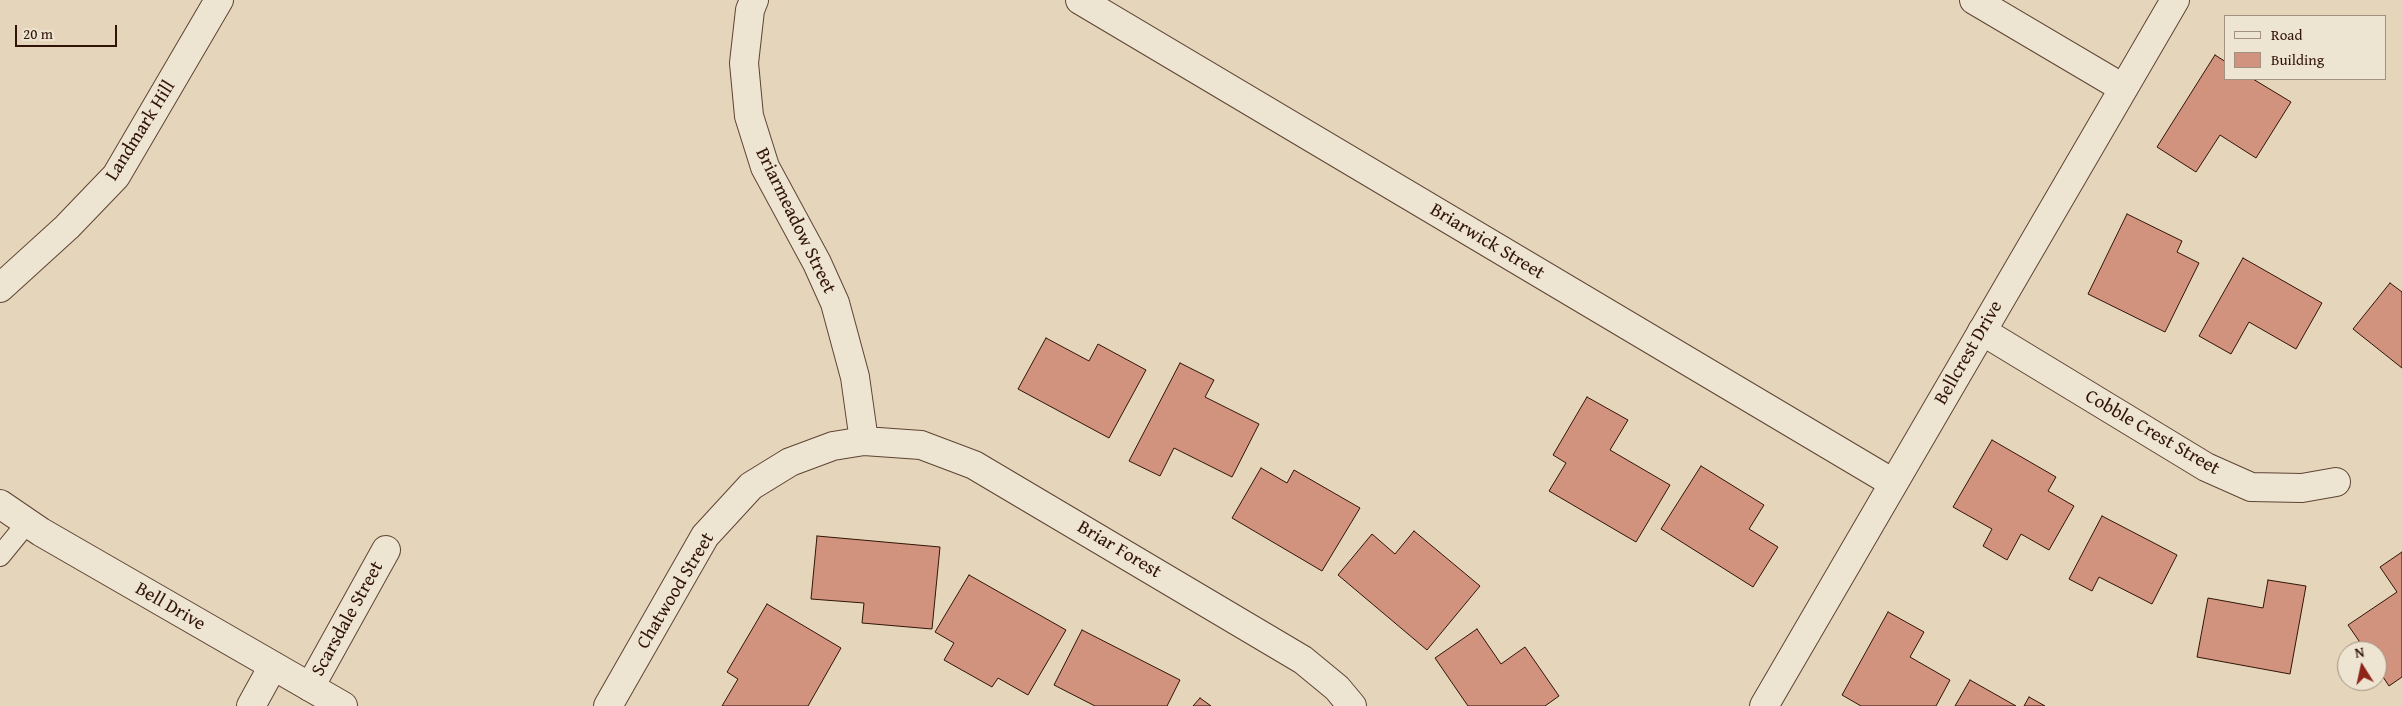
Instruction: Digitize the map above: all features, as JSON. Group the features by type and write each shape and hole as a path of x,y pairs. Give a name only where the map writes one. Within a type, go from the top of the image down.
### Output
{"street":[{"name":"Landmark Hill","path":"0,288 67,227 116,176 219,0"},
{"name":"Briarmeadow Street","path":"754,0 750,10 744,63 749,116 765,167 817,263 835,303 856,377 864,441"},
{"name":"Briarwick Street","path":"1080,0 1893,483"},
{"path":"1974,0 2122,88"},
{"name":"Bellcrest Drive","path":"1764,706 2122,88 2175,0"},
{"name":"Cobble Crest Street","path":"1982,331 2206,467 2251,487 2302,488 2336,482"},
{"name":"Chatwood Street","path":"608,706 706,536 752,486 790,462 833,446 864,441"},
{"name":"Briar Forest","path":"864,441 921,444 974,465 1303,660 1338,688 1352,706"},
{"name":"Bell Drive","path":"0,504 27,523 343,706"},
{"name":"Scarsdale Street","path":"310,688 386,550"},
{"path":"251,706 273,666"}],"lane":[{"path":"0,556 27,523"}],"building":[{"path":"2215,55 2224,61 2224,80 2255,80 2291,102 2256,158 2220,135 2196,172 2157,147"},
{"path":"2127,214 2182,241 2177,252 2199,263 2165,332 2088,294"},
{"path":"2243,258 2322,303 2296,349 2249,322 2231,354 2199,336"},
{"path":"2390,283 2402,292 2402,368 2353,329"},
{"path":"1046,338 1089,361 1098,344 1146,370 1109,438 1018,389"},
{"path":"1180,363 1214,380 1205,397 1259,424 1232,477 1174,448 1160,476 1129,461"},
{"path":"1587,397 1628,420 1610,450 1670,485 1636,542 1549,491 1566,463 1553,455"},
{"path":"1992,440 2056,477 2048,491 2074,506 2049,550 2021,534 2007,560 1983,546 1992,529 1953,507"},
{"path":"1701,466 1764,505 1749,529 1778,547 1753,587 1661,529"},
{"path":"1261,468 1287,483 1294,470 1360,508 1322,571 1232,518"},
{"path":"2102,516 2177,555 2152,604 2099,577 2092,591 2069,579"},
{"path":"1414,531 1480,586 1427,650 1338,575 1372,534 1395,554"},
{"path":"817,536 940,547 932,629 862,623 864,603 811,599"},
{"path":"2402,552 2402,677 2389,686 2387,683 2387,641 2359,641 2348,625 2397,592 2380,567"},
{"path":"969,575 1066,630 1028,695 998,678 992,687 944,660 954,643 935,632"},
{"path":"2268,580 2306,586 2290,674 2197,657 2208,598 2263,608"},
{"path":"767,604 841,648 808,706 722,706 738,679 727,672"},
{"path":"1888,612 1924,632 1910,657 1950,680 1936,706 1861,706 1842,695"},
{"path":"1477,629 1501,664 1525,647 1559,696 1545,706 1468,706 1435,658"},
{"path":"1082,630 1180,680 1167,706 1095,706 1054,685"},
{"path":"1970,680 2016,706 1955,706"},
{"path":"2029,697 2045,706 2024,706"},
{"path":"1200,698 1211,706 1193,706"}]}
